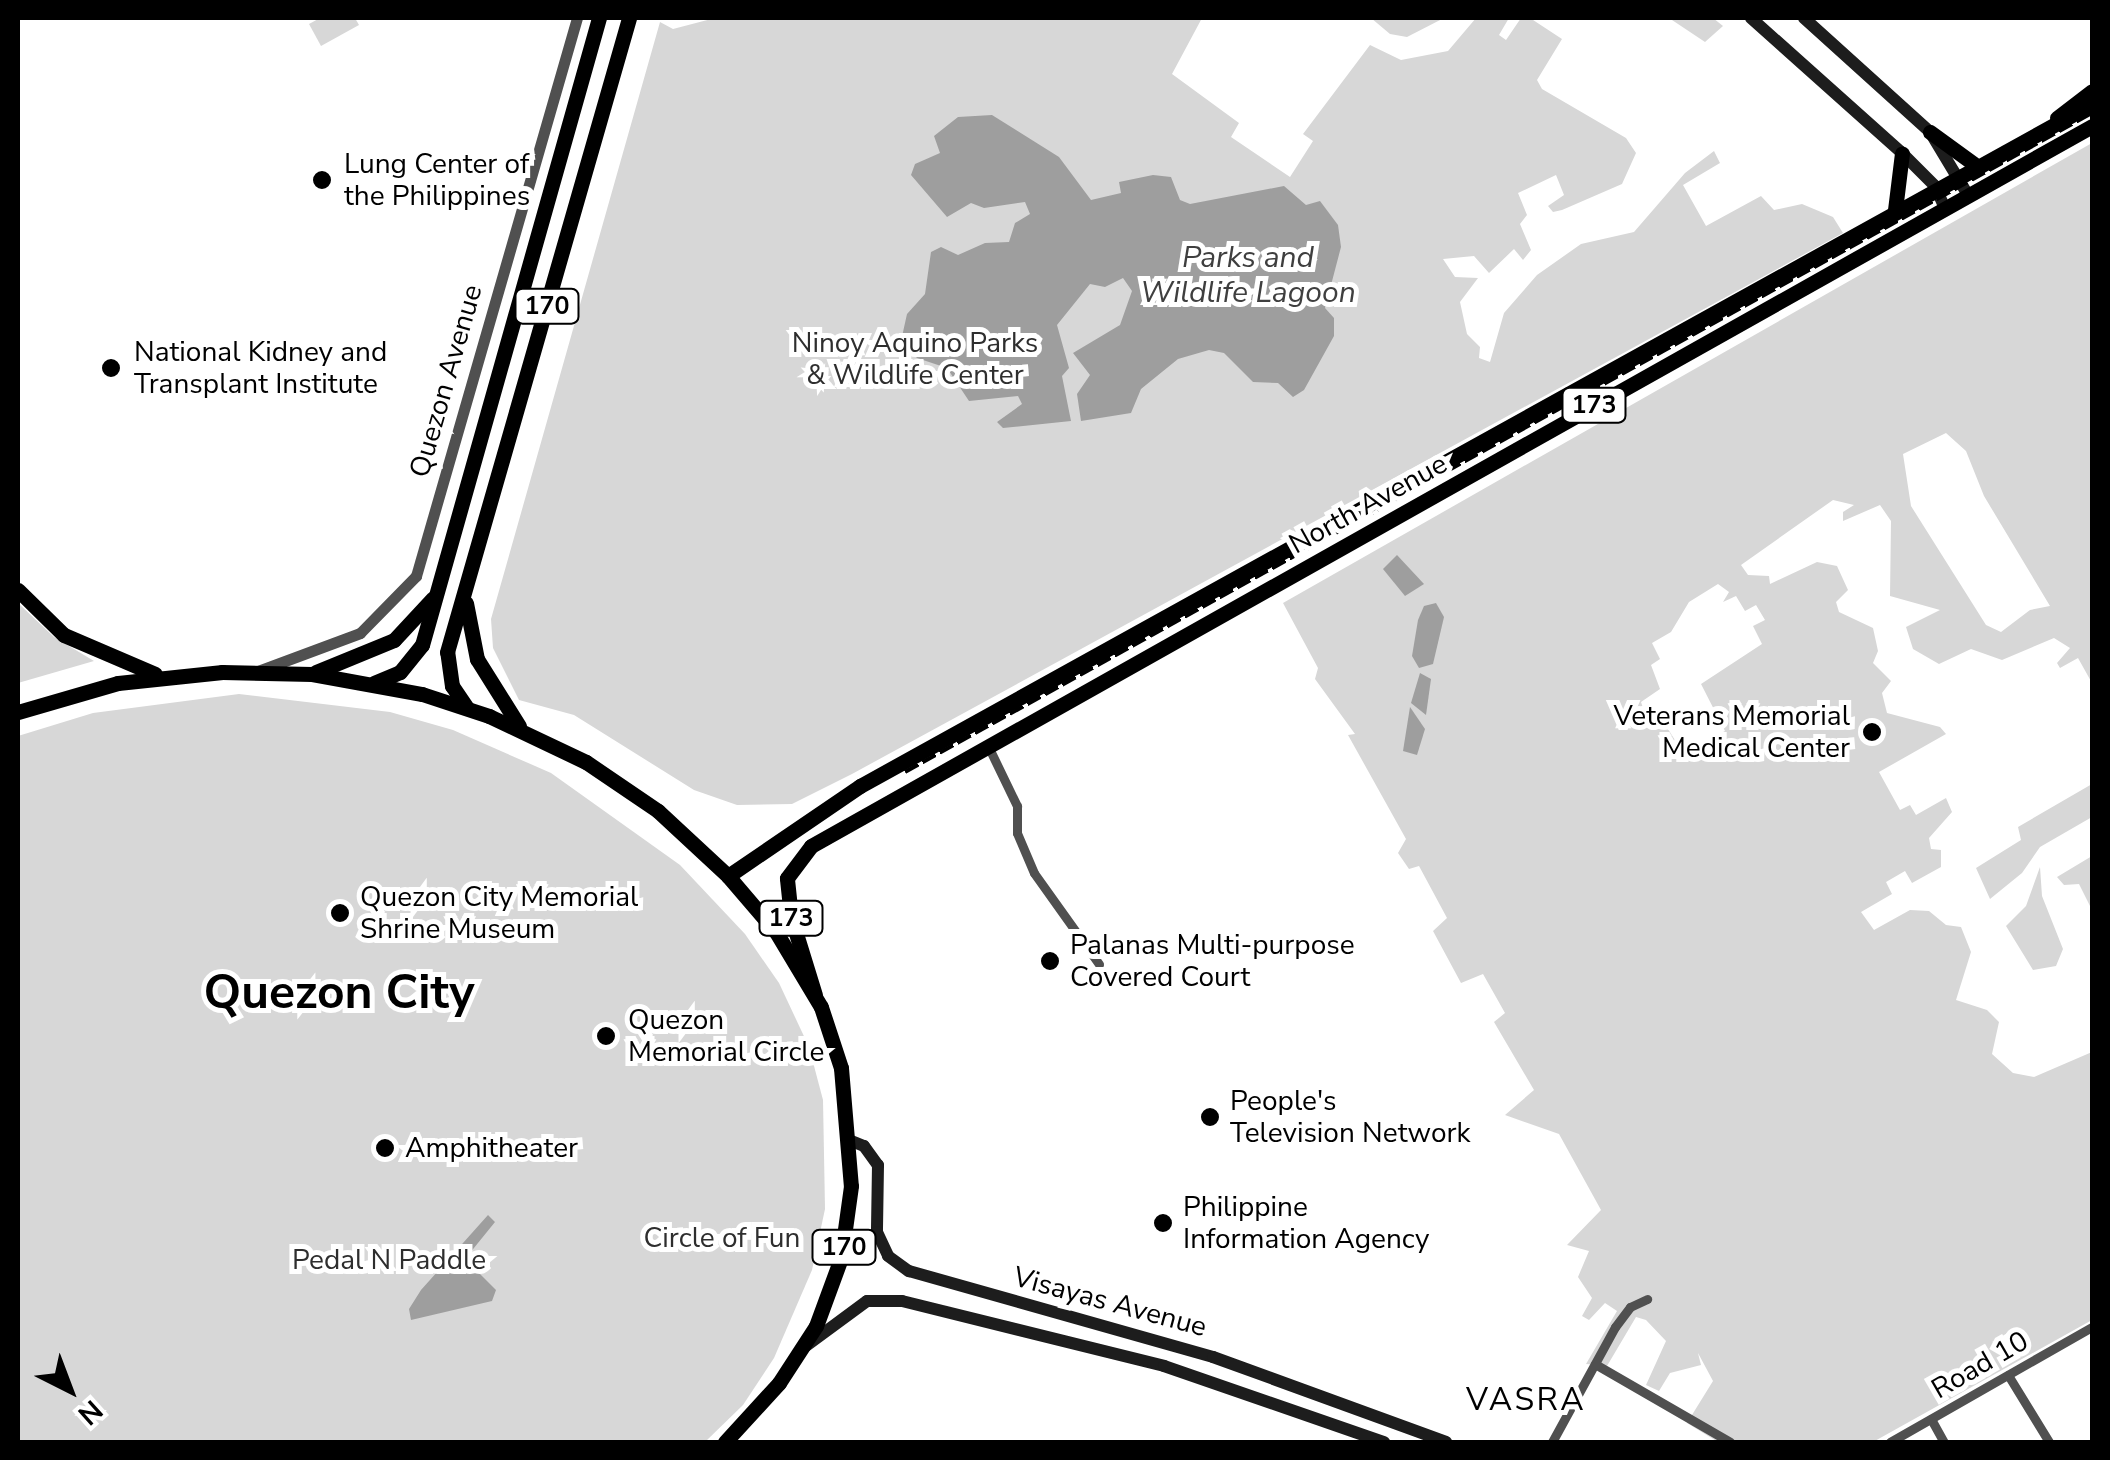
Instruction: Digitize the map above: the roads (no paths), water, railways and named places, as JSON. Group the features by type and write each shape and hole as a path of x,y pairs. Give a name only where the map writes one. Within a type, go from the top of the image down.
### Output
{"main road":[{"name":"Quezon Avenue","path":"374,683 400,672 422,645 599,18"},
{"name":"170","path":"447,652 629,18"},
{"path":"1751,18 1902,153 1935,186 1945,208"},
{"path":"1808,19 1930,132 1974,164"},
{"name":"North Avenue","path":"2057,118 2092,92"},
{"name":"North Avenue","path":"728,876 860,786 2057,118 2092,104"},
{"name":"North Avenue","path":"815,994 790,917 790,867 872,809 2092,126"},
{"path":"1930,132 1968,196"},
{"path":"1895,210 1902,153"},
{"name":"Quezon Avenue","path":"312,674 394,640 431,602 444,577"},
{"path":"18,590 64,635 128,667 164,675"},
{"name":"170","path":"465,594 477,659 522,729"},
{"path":"422,645 432,656 447,652 452,686 467,708"},
{"name":"170","path":"18,712 164,675 258,671 374,683 467,708 522,729 639,796 728,876 815,994 840,1068 849,1140 850,1210 841,1258 804,1348 724,1442"},
{"path":"860,786 854,803 872,809"},
{"name":"Visayas Avenue","path":"849,1140 864,1146 878,1165 877,1232 897,1264 1268,1374 1446,1442"},
{"name":"Visayas Avenue","path":"804,1348 876,1299 1073,1341 1384,1442"},
{"path":"1054,1336 1060,1314"},
{"path":"1073,1341 1080,1319"}],"street":[{"name":"Quezon Avenue","path":"258,671 360,633 416,576 576,18"},
{"path":"988,746 1017,806 1017,833 1034,873 1099,964"},
{"path":"1552,1442 1630,1307 1646,1299"},
{"name":"Road 10","path":"1890,1442 2091,1330"},
{"path":"1594,1364 1730,1442"},
{"path":"2008,1375 2049,1442"},
{"path":"1931,1419 1944,1442"}],"water":[{"name":"Parks and Wildlife Lagoon","path":"992,115 1059,157 1091,200 1121,193 1119,182 1153,175 1171,177 1180,200 1190,204 1284,186 1306,205 1320,201 1338,225 1341,247 1325,308 1334,318 1334,336 1304,390 1293,397 1278,383 1253,382 1224,353 1209,350 1178,359 1141,389 1131,413 1081,421 1077,394 1090,375 1073,353 1120,325 1132,291 1123,278 1105,287 1090,284 1057,325 1069,368 1062,376 1071,421 1003,428 997,422 1022,404 1018,396 969,401 947,368 917,358 901,341 907,314 925,294 931,252 941,247 958,255 985,243 1009,242 1015,223 1030,214 1025,202 984,208 971,203 947,217 911,175 915,164 940,153 934,136 958,117"},
{"path":"1397,555 1424,584 1405,596 1383,569"},
{"path":"1436,603 1444,617 1433,664 1419,668 1412,656 1418,620 1424,606"},
{"path":"1420,673 1431,679 1426,715 1411,703"},
{"path":"1410,707 1425,729 1417,755 1403,751"},
{"name":"Pedal N Paddle","path":"488,1215 495,1222 465,1259 496,1290 492,1301 411,1320 409,1309 421,1290"}],"railway":[{"path":"905,772 2092,113"}],"place":[{"name":"Lung Center of the Philippines","path":"322,180"},
{"name":"National Kidney and Transplant Institute","path":"111,368"},
{"name":"Veterans Memorial Medical Center","path":"1872,732"},
{"name":"Quezon City Memorial Shrine Museum","path":"340,913"},
{"name":"Palanas Multi-purpose Covered Court","path":"1050,961"},
{"name":"Quezon Memorial Circle","path":"606,1036"},
{"name":"People's Television Network","path":"1210,1117"},
{"name":"Amphitheater","path":"385,1148"},
{"name":"Philippine Information Agency","path":"1163,1223"}],"district":[{"name":"Quezon City","path":"339,993"},
{"name":"VASRA","path":"1526,1400"}],"park label":[{"name":"Ninoy Aquino Parks & Wildlife Center","path":"915,359"},
{"name":"Circle of Fun","path":"722,1238"}]}
